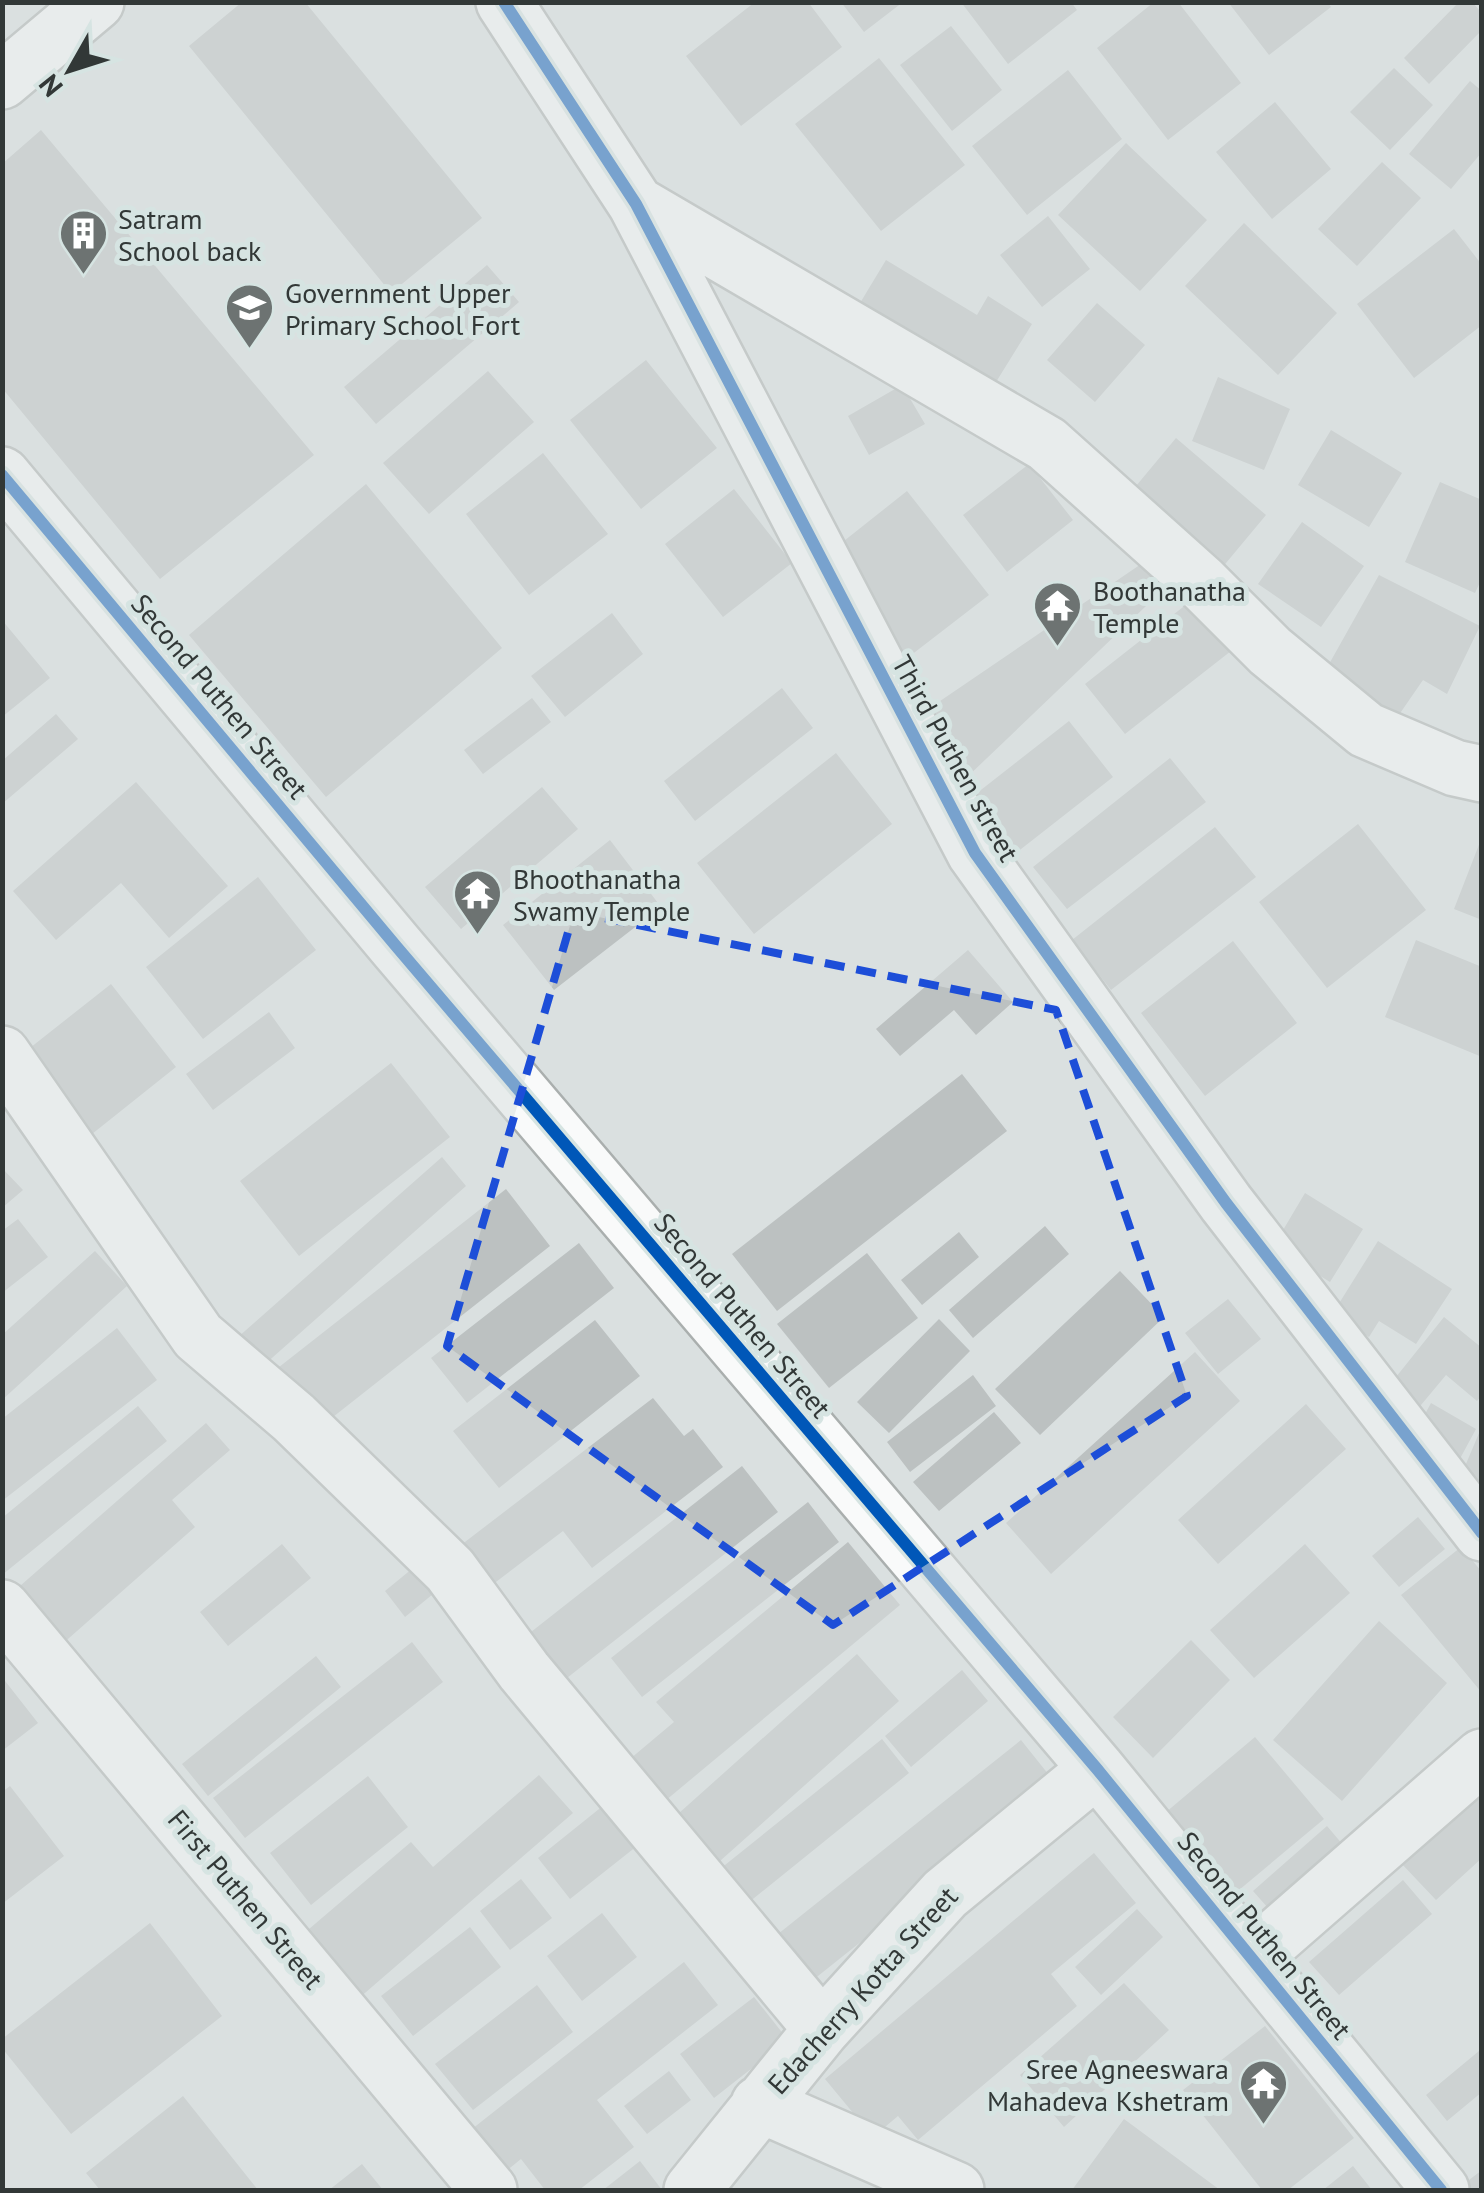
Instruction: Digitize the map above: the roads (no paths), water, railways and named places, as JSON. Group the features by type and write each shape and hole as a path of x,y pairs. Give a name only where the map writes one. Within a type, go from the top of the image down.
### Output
{"street":[{"path":"2,81 96,2"},
{"name":"Third Puthen street","path":"504,2 636,204 975,853 1226,1203 1482,1533"},
{"path":"636,204 1047,444 1201,582 1270,651 1366,730 1455,768 1482,774"},
{"name":"Second Puthen Street","path":"2,475 396,946 1096,1769 1442,2190"},
{"path":"2,1054 198,1336 294,1418 450,1570 524,1671 822,2030"},
{"name":"First Puthen Street","path":"2,1608 488,2190"},
{"path":"1253,1957 1482,1757"},
{"path":"1096,1769 1442,2190"},
{"name":"Edacherry Kotta Street","path":"692,2190 822,2030 945,1894 1096,1769"},
{"path":"759,2104 956,2190"}],"place":[{"name":"Satram School back","path":"83,276"},
{"name":"Government Upper Primary School Fort","path":"250,350"},
{"name":"Boothanatha Temple","path":"1058,648"},
{"name":"Bhoothanatha Swamy Temple","path":"478,936"},
{"name":"Sree Agneeswara Mahadeva Kshetram","path":"1264,2126"}]}
